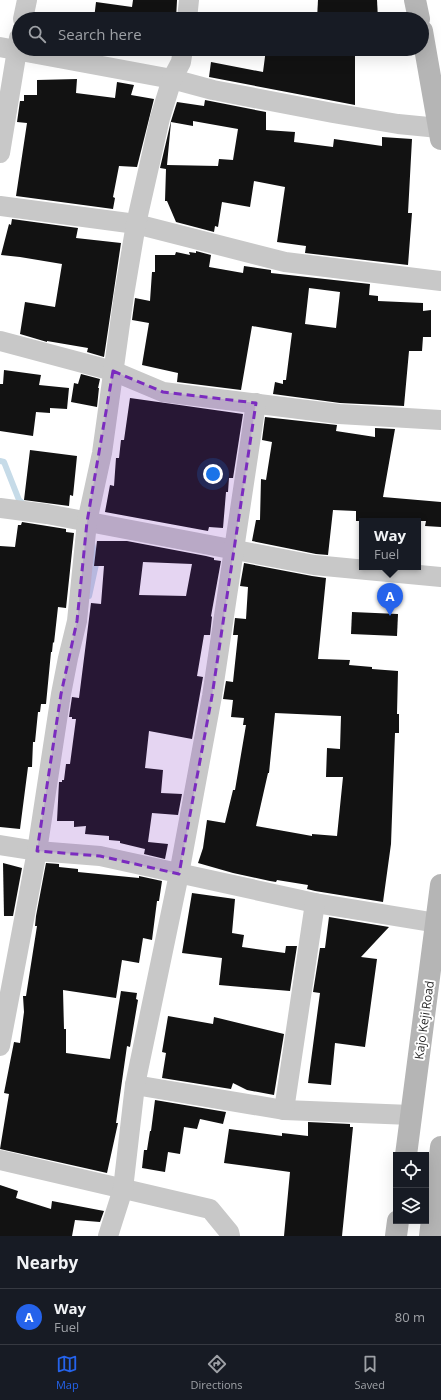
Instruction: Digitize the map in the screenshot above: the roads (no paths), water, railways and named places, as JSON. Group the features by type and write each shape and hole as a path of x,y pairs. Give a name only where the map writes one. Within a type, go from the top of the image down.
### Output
{"main road":[{"path":"415,0 418,12"},
{"path":"426,56 440,133"},
{"name":"Kajo Keji Road","path":"406,1152 439,922 441,885"},
{"path":"430,1236 441,1147"},
{"path":"396,1236 398,1224"}],"street":[{"path":"24,12 27,0"},
{"path":"188,12 189,0"},
{"path":"0,153 12,45"},
{"path":"62,56 213,90 440,133"},
{"path":"0,1046 37,851 61,694 77,621 87,522 102,453 124,295 136,224 160,118 172,80 181,62 182,56"},
{"path":"0,206 136,224 285,262 441,281"},
{"path":"0,341 113,372 163,392 193,397 256,403 339,414 441,420"},
{"path":"108,1236 123,1190 135,1085 179,874 212,696 256,403"},
{"path":"0,508 33,512 314,565 359,569"},
{"path":"367,570 441,577"},
{"path":"0,845 37,851 100,856 316,903 439,922"},
{"path":"284,1110 316,903"},
{"path":"135,1085 284,1110 411,1115"},
{"path":"0,1160 123,1190 210,1209 229,1232 230,1236"}],"waterway":[{"path":"0,461 4,462 19,500 25,505"},
{"path":"89,596 96,564 92,543"}],"place":[{"name":"Way","path":"390,616"}]}
